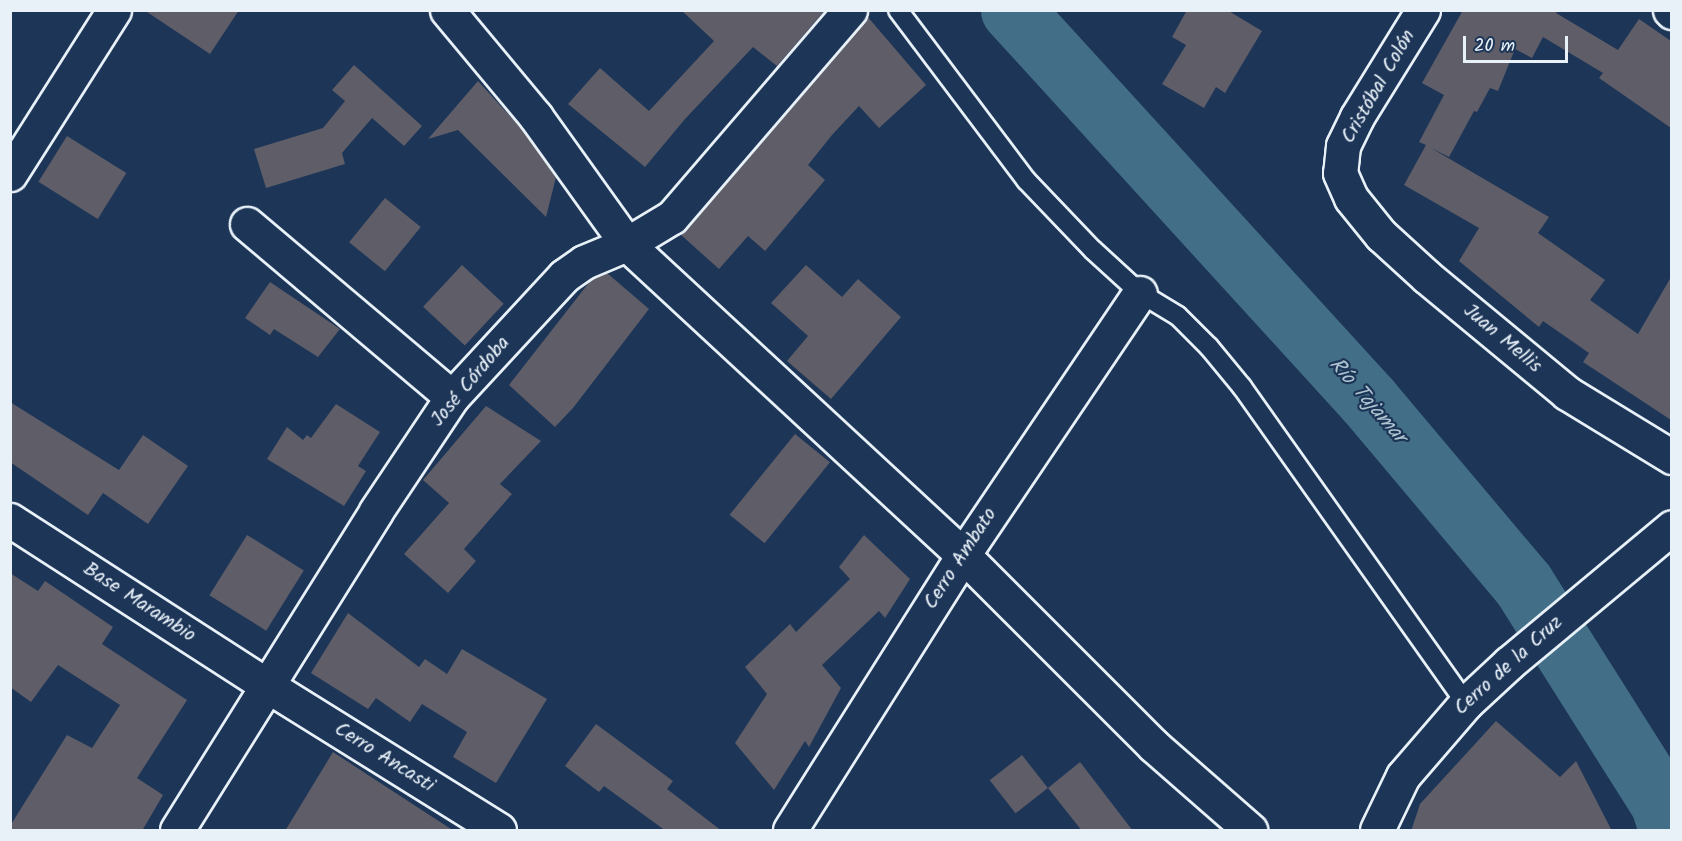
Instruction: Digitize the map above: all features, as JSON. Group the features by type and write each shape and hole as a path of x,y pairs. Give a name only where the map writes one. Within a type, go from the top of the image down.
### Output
{"street":[{"path":"10,174 114,10"},
{"path":"447,10 536,117 627,244 963,555 1154,746 1250,831"},
{"name":"José Córdoba","path":"177,831 376,511 452,397 564,276 584,262 627,244 672,217 850,10"},
{"name":"Cristóbal Colón","path":"1351,198 1340,173 1343,146 1357,117 1423,10"},
{"name":"Juan Mellis","path":"1351,198 1381,235 1427,277 1567,393 1671,457"},
{"path":"247,224 452,397"},
{"name":"Cerro Ambato","path":"790,831 963,555 1140,293"},
{"name":"Base Marambio","path":"10,520 268,686"},
{"name":"Cerro de la Cruz","path":"1377,831 1403,776 1466,703 1509,663 1671,527"},
{"name":"Cerro Ancasti","path":"268,686 500,831"}],"lane":[{"path":"898,10 1026,180 1093,250 1140,293 1178,316 1209,346 1242,387 1466,703"}],"building":[{"path":"144,10 239,10 210,54"},
{"path":"681,10 825,10 777,66 753,47 685,119 645,167 568,104 600,68 649,111 714,41"},
{"path":"1187,10 1227,10 1262,31 1225,93 1216,87 1204,108 1162,84 1186,45 1172,37"},
{"path":"1463,10 1558,10 1556,13 1618,50 1639,19 1671,41 1671,128 1599,78 1603,73 1543,37 1532,58 1515,49 1498,91 1490,88 1477,112 1474,111 1449,157 1431,148 1549,217 1538,233 1605,280 1590,300 1638,334 1671,277 1671,420 1583,362 1589,353 1543,321 1539,327 1459,261 1479,228 1404,185 1426,145 1419,142 1444,95 1422,83"},
{"path":"867,16 926,85 879,128 859,106 808,165 825,180 765,251 748,236 719,269 680,234"},
{"path":"354,65 422,126 404,146 372,118 342,153 345,164 266,188 254,149 323,128 345,101 332,90"},
{"path":"478,81 521,128 556,177 546,217 458,130 428,139"},
{"path":"67,136 126,173 98,219 38,182"},
{"path":"385,198 421,227 385,271 349,242"},
{"path":"462,265 504,304 465,346 423,307"},
{"path":"806,265 842,297 858,279 901,317 831,399 787,361 808,336 771,303"},
{"path":"607,273 649,309 573,408 555,427 509,385 591,280"},
{"path":"270,282 340,329 318,357 274,329 270,335 245,318"},
{"path":"10,402 119,470 143,435 188,466 148,524 103,493 88,515 10,462"},
{"path":"336,404 380,432 358,466 366,471 344,506 267,459 287,427 303,440 307,435 311,438"},
{"path":"486,406 541,441 500,484 512,494 464,549 476,561 448,593 404,554 449,503 423,480"},
{"path":"795,434 830,462 765,543 730,515"},
{"path":"247,535 304,571 266,631 209,595"},
{"path":"864,535 910,579 885,618 879,611 822,665 841,688 809,747 805,741 774,790 735,743 767,694 745,667 790,624 796,632 850,579 839,567"},
{"path":"10,573 38,591 45,581 113,627 102,644 187,700 137,778 163,795 142,831 10,831 10,826 67,735 92,748 120,705 58,665 31,702 10,687"},
{"path":"348,613 419,667 425,659 447,674 462,649 547,699 496,783 453,757 467,732 422,704 410,722 376,698 368,709 311,673"},
{"path":"1496,721 1560,777 1576,761 1612,831 1411,831 1420,804"},
{"path":"596,724 673,781 667,789 722,831 666,831 604,786 599,792 565,766"},
{"path":"333,752 368,775 454,831 285,831"},
{"path":"1022,755 1048,788 1016,813 990,780"},
{"path":"1080,762 1133,831 1082,831 1048,788"}],"waterway":[{"name":"Río Tajamar","path":"1012,10 1368,400 1523,584 1662,804 1670,830"}]}
